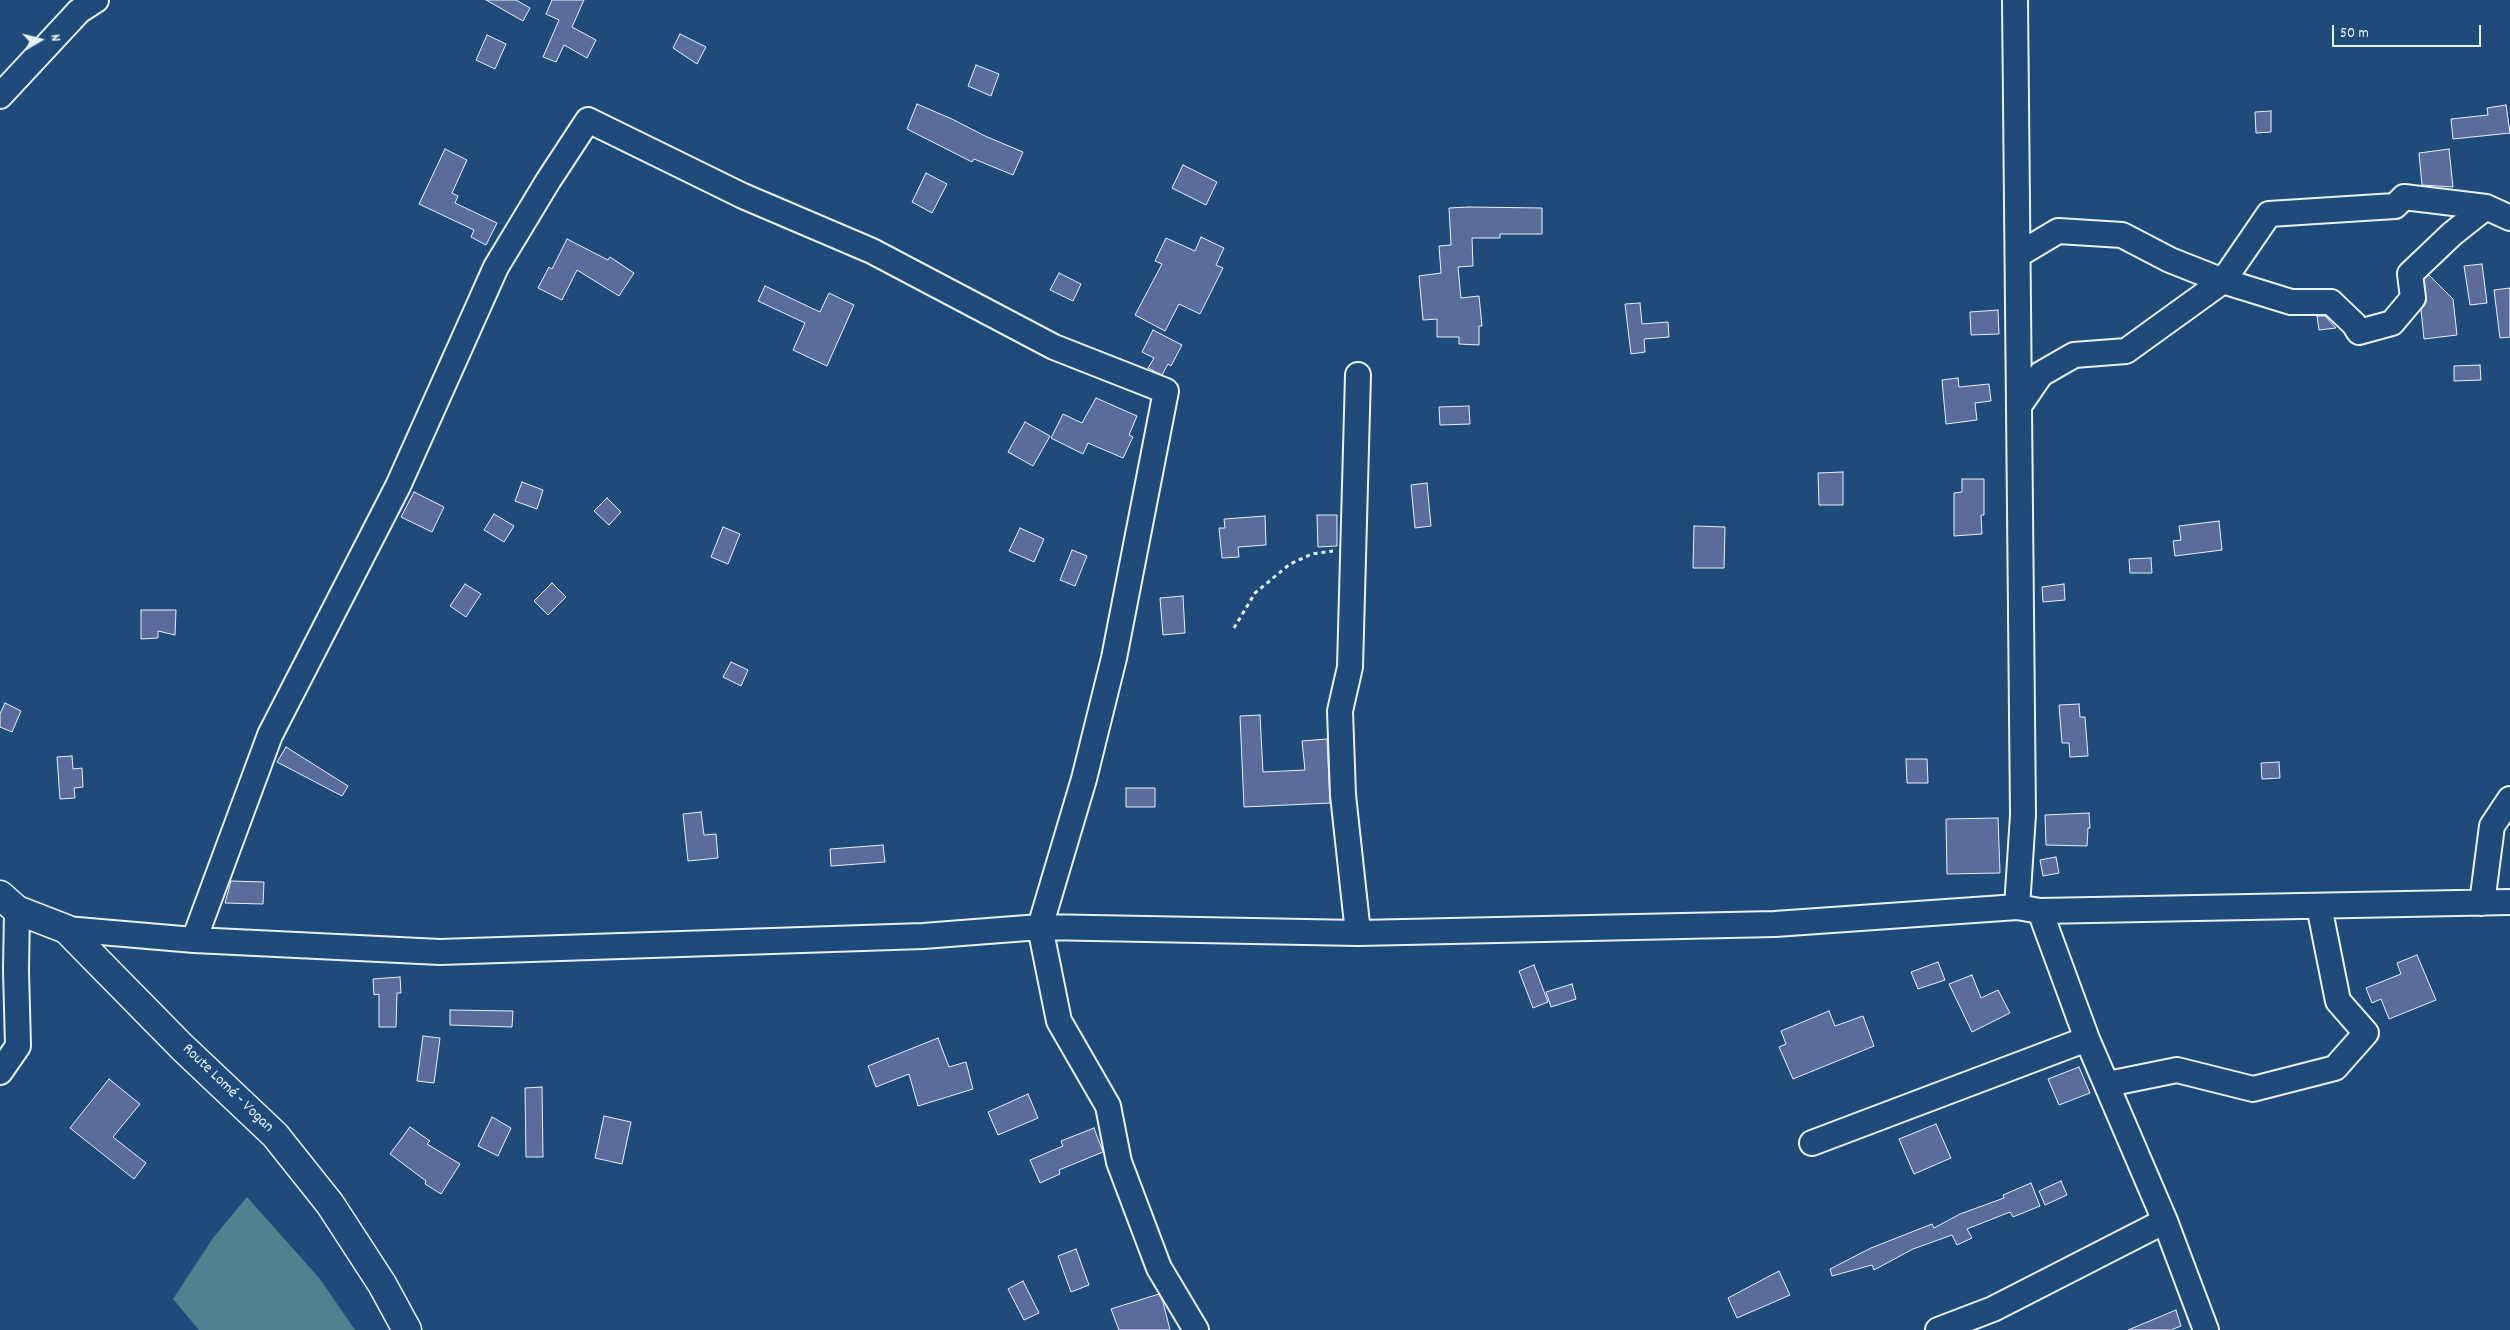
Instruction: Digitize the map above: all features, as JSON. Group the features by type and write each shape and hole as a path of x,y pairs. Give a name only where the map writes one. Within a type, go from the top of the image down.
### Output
{"main road":[{"name":"Route Lomé - Vogan","path":"9,903 66,929 182,1047 275,1135 330,1204 382,1284 407,1330"}],"street":[{"path":"0,96 79,11 96,0"},
{"path":"2015,0 2023,815 2028,909 2108,1084 2165,1221 2206,1330"},
{"path":"194,940 270,735 398,486 496,267 548,180 588,120 743,196 872,251 1054,347 1166,391 1114,658 1084,779 1040,927 1059,1020 1108,1106 1119,1162 1159,1268 1196,1330"},
{"path":"2019,406 2041,374 2074,355 2126,351 2223,281 2269,214 2394,206 2404,197 2486,207 2510,218"},
{"path":"2018,255 2058,231 2122,235 2170,260 2223,281 2291,302 2331,302 2354,324 2359,332 2392,323 2413,298 2410,274 2452,234 2486,207"},
{"path":"1358,375 1350,667 1340,711 1343,795 1358,933"},
{"path":"2482,903 2492,826 2510,799"},
{"path":"66,929 194,940 440,952 923,936 1040,927 1358,933 1775,924 2028,909 2510,902"},
{"path":"0,1072 18,1046 16,971 9,903"},
{"path":"2108,1084 2177,1070 2253,1088 2335,1068 2366,1033 2338,1002 2319,906"},
{"path":"1812,1143 2087,1039"},
{"path":"1938,1330 1993,1309 2165,1221"}],"path":[{"path":"1234,628 1255,593 1290,564 1312,554 1343,550 1354,526"}],"green space":[{"path":"247,1197 320,1279 355,1330 199,1330 173,1299 213,1238"}],"building":[{"path":"486,0 516,0 530,8 523,21"},
{"path":"552,0 584,0 572,27 596,40 587,58 564,45 556,62 543,57 559,20 546,14"},
{"path":"680,34 706,47 697,64 673,48"},
{"path":"487,35 506,44 495,69 476,60"},
{"path":"976,65 999,74 991,96 968,86"},
{"path":"917,104 1023,152 1013,175 974,159 972,162 907,129"},
{"path":"2506,105 2510,133 2453,139 2451,119 2488,115 2487,108"},
{"path":"2271,111 2271,132 2256,133 2255,112"},
{"path":"445,149 467,160 452,193 458,196 455,203 497,223 486,245 471,237 474,230 419,204"},
{"path":"2449,149 2453,187 2422,185 2419,153"},
{"path":"1183,165 1217,182 1206,205 1172,188"},
{"path":"926,173 947,184 932,213 912,202"},
{"path":"1449,208 1542,208 1542,234 1500,234 1500,238 1472,238 1473,266 1458,267 1461,298 1479,296 1482,326 1479,326 1479,345 1459,344 1459,337 1437,337 1437,319 1423,320 1419,276 1441,273 1439,246 1451,245"},
{"path":"1201,237 1224,248 1216,265 1223,268 1200,314 1179,304 1165,331 1135,315 1162,264 1155,261 1166,238 1195,251"},
{"path":"567,239 608,260 610,257 634,273 619,296 577,270 562,300 538,288 549,267 552,269"},
{"path":"2482,264 2487,303 2470,305 2464,266"},
{"path":"1059,273 1081,284 1073,301 1050,290"},
{"path":"2429,275 2453,299 2457,335 2424,339 2421,310 2426,302 2424,279"},
{"path":"765,286 820,312 829,293 854,305 827,366 793,350 805,323 758,301"},
{"path":"2510,288 2510,337 2500,338 2494,290"},
{"path":"1640,303 1642,324 1668,322 1669,337 1644,339 1645,352 1631,354 1625,304"},
{"path":"1998,310 1999,334 1971,335 1970,312"},
{"path":"2317,316 2325,316 2336,328 2319,330"},
{"path":"1153,330 1182,345 1171,366 1168,364 1162,375 1148,368 1154,358 1142,352"},
{"path":"2480,365 2481,380 2454,381 2454,366"},
{"path":"1958,378 1959,387 1989,384 1991,401 1975,403 1977,420 1946,424 1942,380"},
{"path":"1096,398 1137,416 1129,435 1133,437 1123,458 1088,443 1083,454 1051,438 1063,414 1082,423"},
{"path":"1469,406 1470,424 1440,425 1439,407"},
{"path":"1025,422 1050,436 1033,466 1008,452"},
{"path":"1843,472 1843,505 1819,505 1818,473"},
{"path":"1962,479 1984,479 1984,515 1981,515 1982,534 1954,536 1954,493 1962,492"},
{"path":"522,482 543,490 537,509 515,501"},
{"path":"1427,483 1431,526 1415,528 1411,485"},
{"path":"414,492 444,507 432,532 401,517"},
{"path":"607,498 621,512 609,525 594,511"},
{"path":"494,514 514,526 504,542 484,530"},
{"path":"1317,515 1337,515 1337,546 1318,547"},
{"path":"1265,516 1266,545 1238,547 1239,557 1222,558 1219,528 1225,528 1224,519"},
{"path":"2219,521 2222,550 2175,556 2173,541 2181,540 2179,526"},
{"path":"1694,526 1725,527 1724,568 1693,568"},
{"path":"723,527 740,534 728,564 711,557"},
{"path":"1020,528 1044,539 1034,562 1009,551"},
{"path":"1072,550 1087,556 1075,586 1060,580"},
{"path":"2151,558 2152,573 2130,573 2129,559"},
{"path":"552,583 566,597 548,615 534,601"},
{"path":"465,584 481,594 466,617 450,606"},
{"path":"2064,584 2065,600 2043,602 2042,587"},
{"path":"1183,596 1185,633 1163,635 1160,598"},
{"path":"141,610 176,610 175,635 158,631 158,638 141,639"},
{"path":"731,662 748,670 741,686 723,677"},
{"path":"5,703 21,711 12,732 0,727 0,714"},
{"path":"2079,704 2080,717 2085,717 2088,756 2070,757 2069,743 2062,743 2059,705"},
{"path":"1260,715 1263,772 1305,770 1302,741 1327,739 1330,803 1244,807 1240,716"},
{"path":"286,747 348,786 342,796 277,762"},
{"path":"72,756 73,769 82,768 83,787 74,788 75,798 60,799 57,757"},
{"path":"1906,759 1927,759 1928,783 1907,783"},
{"path":"2279,762 2280,778 2262,779 2261,763"},
{"path":"1126,788 1155,788 1155,807 1126,807"},
{"path":"701,812 704,835 716,834 718,858 688,861 683,814"},
{"path":"2089,813 2090,828 2088,828 2087,846 2046,845 2045,815"},
{"path":"1998,818 2000,873 1947,874 1946,819"},
{"path":"883,845 885,862 831,866 830,849"},
{"path":"2056,857 2059,873 2043,876 2040,860"},
{"path":"231,881 264,882 263,904 225,903"},
{"path":"2417,955 2436,1000 2389,1019 2381,999 2372,1003 2366,988 2401,974 2397,963"},
{"path":"1938,962 1945,980 1918,989 1911,972"},
{"path":"1534,965 1548,1002 1533,1008 1519,971"},
{"path":"1972,975 1981,998 1998,990 2010,1013 1972,1032 1949,984"},
{"path":"400,977 401,993 397,993 396,1027 379,1027 379,994 374,995 373,979"},
{"path":"1572,984 1576,999 1551,1007 1546,992"},
{"path":"450,1010 513,1011 512,1027 450,1025"},
{"path":"1829,1011 1835,1026 1863,1016 1874,1046 1793,1079 1779,1047 1786,1044 1781,1031"},
{"path":"423,1036 440,1038 434,1083 417,1081"},
{"path":"938,1038 949,1067 966,1062 973,1089 918,1106 909,1074 876,1087 868,1066"},
{"path":"2079,1067 2090,1093 2059,1105 2048,1079"},
{"path":"109,1079 140,1104 113,1137 146,1163 134,1179 70,1128"},
{"path":"542,1087 543,1157 526,1157 525,1088"},
{"path":"1028,1094 1038,1118 998,1135 988,1112"},
{"path":"604,1116 631,1122 622,1164 595,1158"},
{"path":"492,1117 511,1128 498,1156 478,1146"},
{"path":"1936,1124 1951,1158 1914,1174 1899,1139"},
{"path":"410,1127 430,1141 427,1144 460,1164 441,1194 425,1184 426,1181 390,1154"},
{"path":"1094,1128 1103,1152 1059,1170 1060,1174 1040,1183 1030,1160 1063,1146 1061,1141"},
{"path":"2061,1181 2067,1195 2045,1205 2039,1191"},
{"path":"2031,1183 2040,1206 2013,1217 2010,1212 1967,1229 1972,1238 1957,1245 1952,1235 1913,1249 1874,1270 1872,1265 1832,1276 1830,1269 1871,1248 1932,1224 1934,1228 1960,1214 2004,1198 2003,1195"},
{"path":"1076,1249 1089,1285 1071,1292 1058,1256"},
{"path":"1779,1271 1790,1295 1737,1318 1728,1298"},
{"path":"1023,1281 1039,1313 1024,1320 1008,1289"},
{"path":"1159,1294 1170,1330 1119,1330 1111,1309"},
{"path":"2176,1310 2181,1326 2171,1330 2128,1330"}]}
